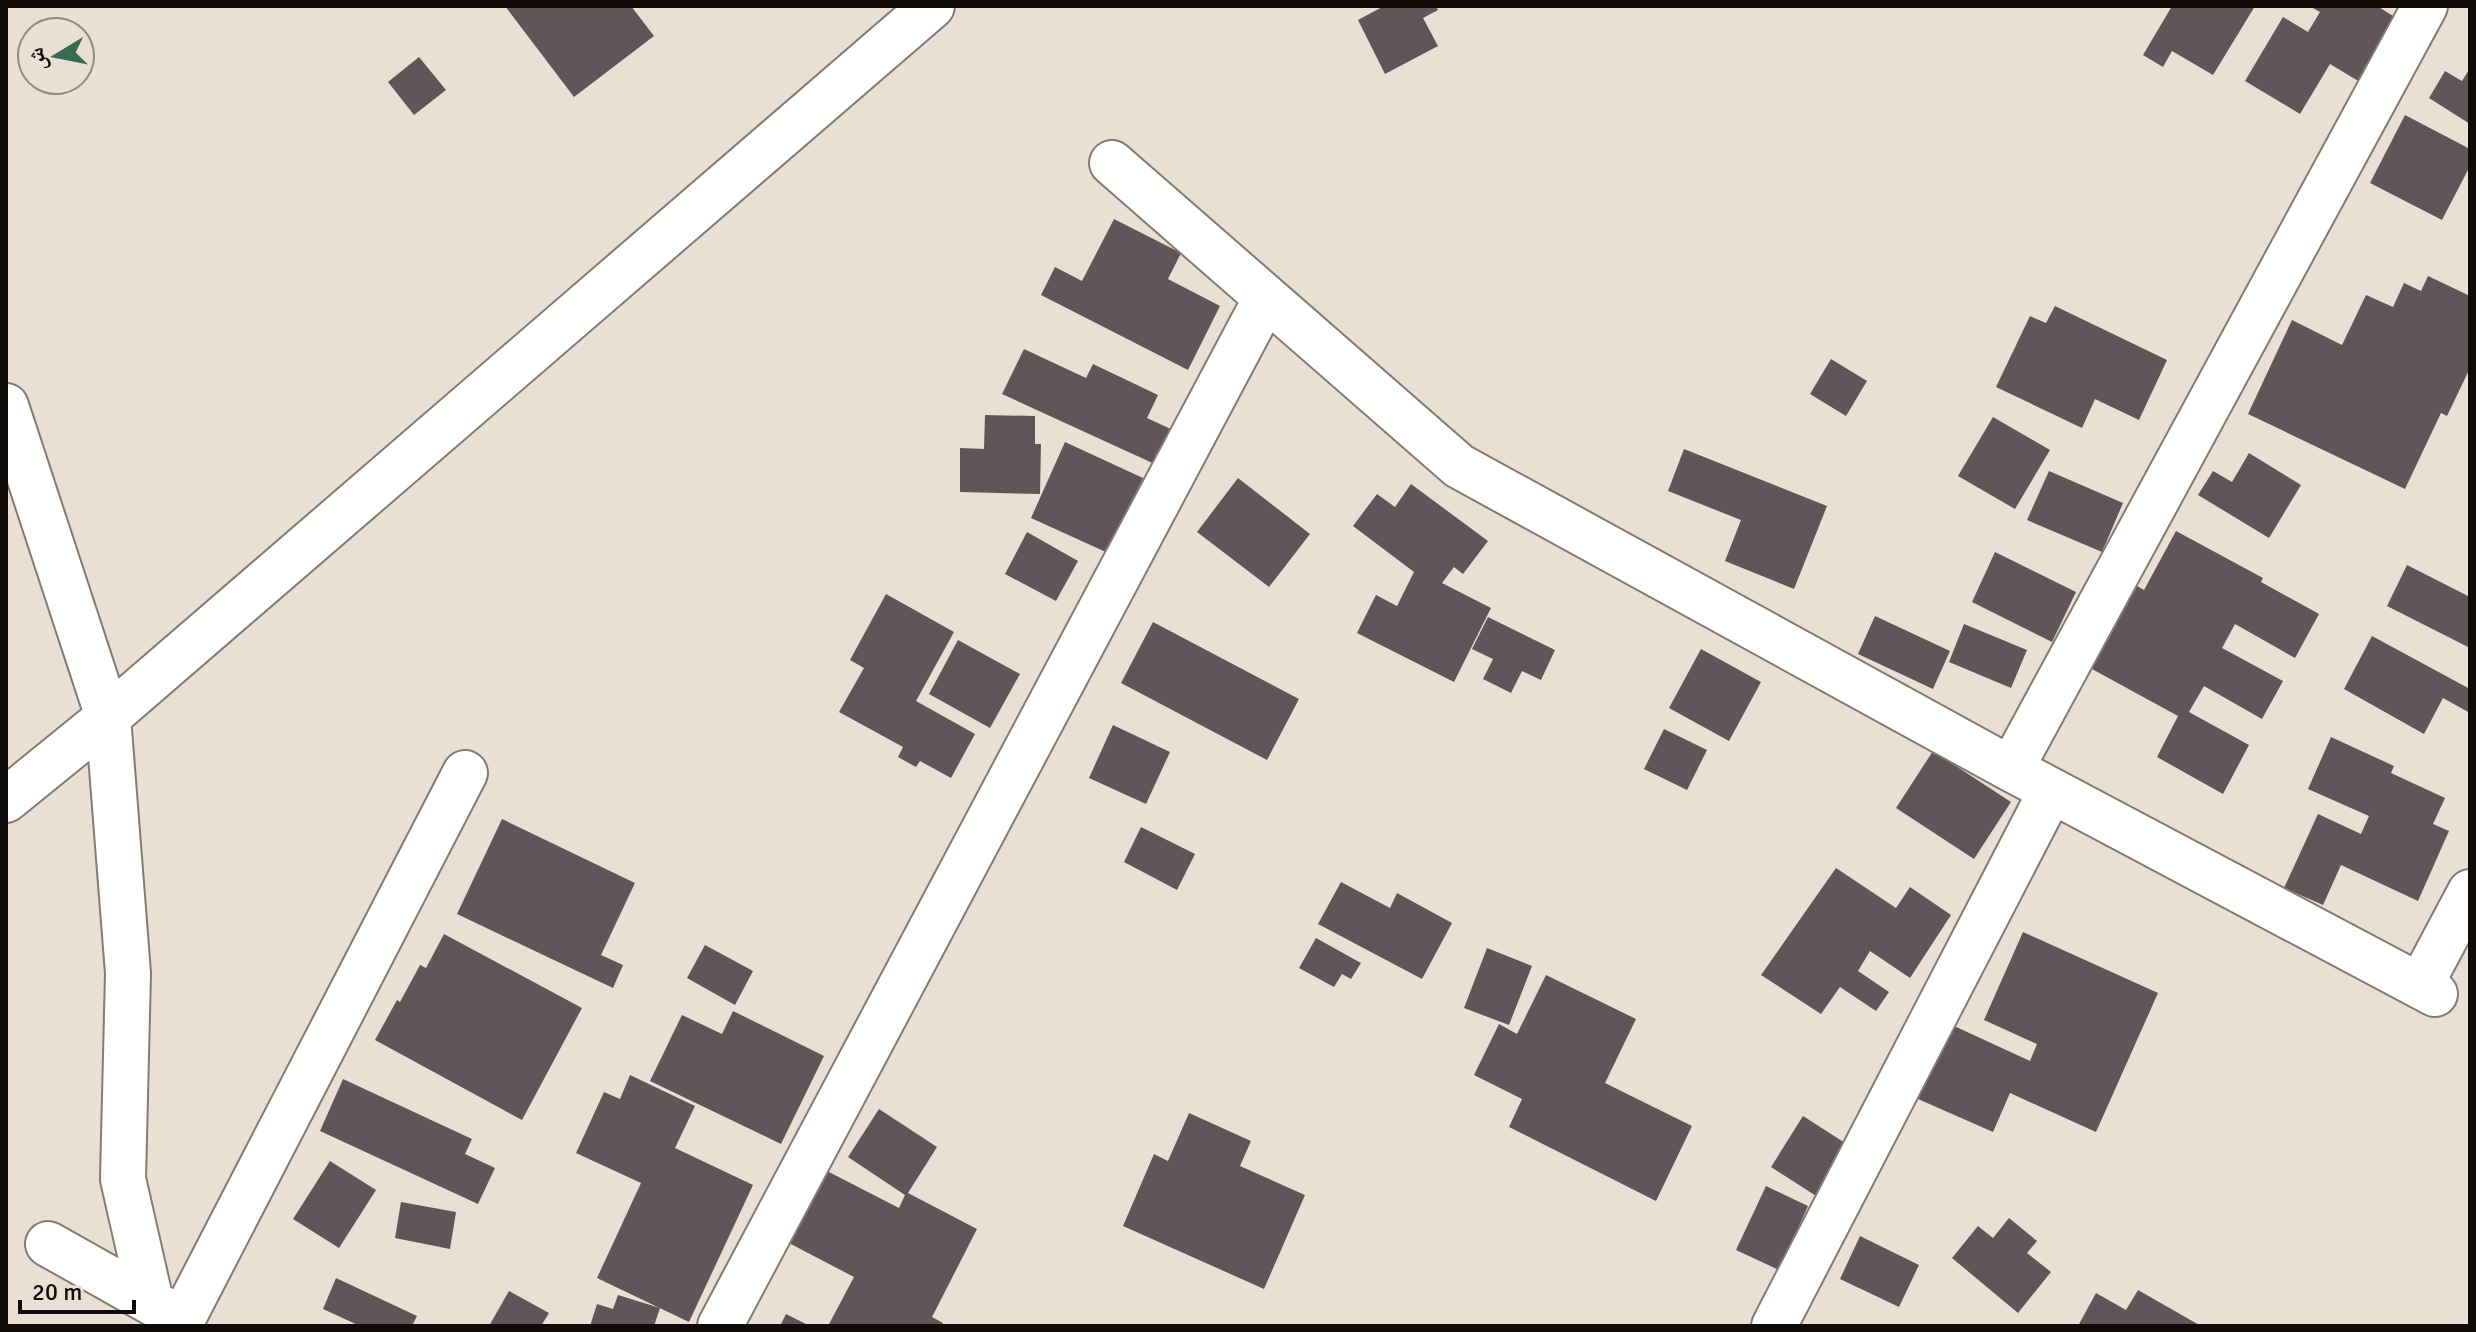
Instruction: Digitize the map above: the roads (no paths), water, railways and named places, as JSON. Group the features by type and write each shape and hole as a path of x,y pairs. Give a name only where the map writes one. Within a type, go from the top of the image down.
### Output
{"street":[{"path":"6,800 108,717 932,6"},
{"path":"2011,769 2425,6"},
{"path":"1112,163 1459,466 2051,791 2428,990 2470,892"},
{"path":"720,1326 1266,298"},
{"path":"6,406 108,717 128,973 123,1179 176,1319"},
{"path":"176,1319 465,773"},
{"path":"1774,1326 2051,791"},
{"path":"48,1244 176,1319"}]}
